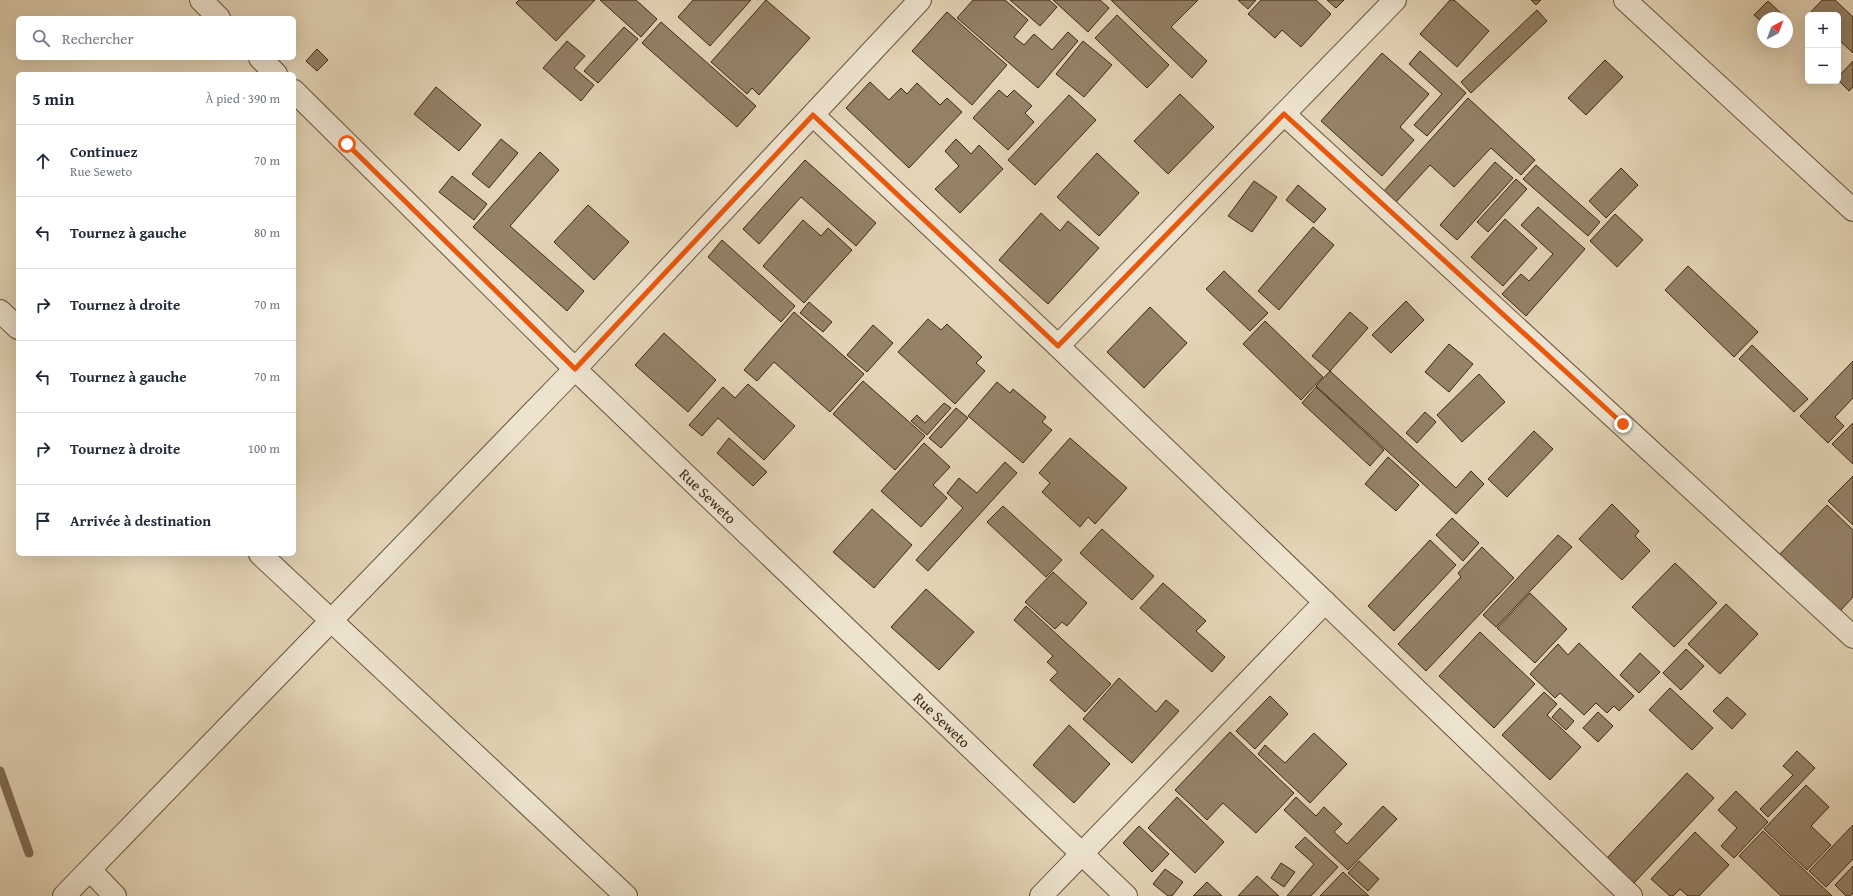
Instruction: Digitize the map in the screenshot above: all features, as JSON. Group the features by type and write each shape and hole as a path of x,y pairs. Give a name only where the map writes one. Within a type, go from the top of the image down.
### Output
{"street":[{"path":"201,0 218,16"},
{"path":"64,896 575,369 920,0"},
{"path":"1058,346 1395,0"},
{"path":"1625,0 1853,210"},
{"path":"262,60 274,72"},
{"name":"Rue Seweto","path":"296,93 575,369 1126,896"},
{"path":"1284,114 1853,637"},
{"path":"813,115 1058,346 1631,896"},
{"path":"0,311 16,326"},
{"path":"262,556 626,896"},
{"path":"1041,896 1325,602"},
{"path":"90,870 115,896"}],"building":[{"path":"519,0 595,0 556,41 516,3"},
{"path":"600,0 636,0 657,19 641,37"},
{"path":"693,0 751,0 710,46 678,17"},
{"path":"766,0 810,38 759,95 752,88 747,94 711,62"},
{"path":"973,0 1005,0 1028,20 1014,37 1024,45 1034,34 1052,50 1068,32 1078,41 1038,88 957,18"},
{"path":"1010,0 1049,0 1057,7 1040,26"},
{"path":"1053,0 1100,0 1109,8 1088,32"},
{"path":"1111,0 1198,0 1171,27 1207,61 1192,78"},
{"path":"1238,0 1256,0 1248,9"},
{"path":"1261,0 1316,0 1331,14 1301,47 1282,30 1275,38 1248,14"},
{"path":"1327,0 1344,0 1336,8"},
{"path":"1450,0 1454,0 1489,31 1457,67 1420,34"},
{"path":"1531,0 1541,0 1536,5"},
{"path":"1822,0 1835,0 1853,17 1853,53 1841,42 1841,12 1811,12"},
{"path":"1768,1 1780,12 1757,12"},
{"path":"1537,10 1547,21 1471,93 1461,82"},
{"path":"947,12 1007,65 972,105 912,51"},
{"path":"1117,15 1169,65 1147,88 1095,38"},
{"path":"661,22 756,106 737,127 642,43"},
{"path":"624,27 638,39 598,83 584,71"},
{"path":"567,41 585,56 574,68 594,85 581,101 543,68"},
{"path":"1083,41 1112,65 1084,97 1056,74"},
{"path":"317,49 328,60 317,71 306,61"},
{"path":"1420,51 1466,93 1427,136 1414,125 1442,94 1409,64"},
{"path":"1382,53 1429,94 1400,127 1414,140 1382,176 1321,121"},
{"path":"1605,60 1623,77 1586,115 1568,98"},
{"path":"1853,61 1853,87 1849,91 1841,83 1841,74"},
{"path":"870,82 889,100 901,88 907,94 917,83 940,105 947,98 962,112 909,168 846,108"},
{"path":"436,87 481,125 459,151 414,114"},
{"path":"999,90 1007,97 1014,90 1032,106 1025,113 1034,122 1008,150 973,118"},
{"path":"1180,94 1214,127 1168,174 1134,141"},
{"path":"1069,95 1096,120 1035,185 1008,160"},
{"path":"1468,98 1535,160 1521,175 1491,148 1454,187 1430,165 1396,202 1384,191"},
{"path":"501,139 518,153 489,188 472,174"},
{"path":"956,139 971,154 979,145 1003,169 960,213 935,189 959,166 945,151"},
{"path":"540,152 559,170 510,226 584,291 567,311 473,227"},
{"path":"1097,153 1139,193 1099,236 1057,197"},
{"path":"805,160 876,223 856,246 801,197 759,244 743,229"},
{"path":"1495,162 1513,178 1457,240 1440,225"},
{"path":"1536,165 1600,222 1588,236 1523,179"},
{"path":"1621,168 1638,185 1606,218 1589,201"},
{"path":"452,176 487,204 474,220 439,192"},
{"path":"1516,179 1527,189 1488,232 1477,222"},
{"path":"1254,181 1277,197 1252,232 1228,216"},
{"path":"1298,185 1326,209 1314,223 1286,200"},
{"path":"588,205 629,242 594,280 554,242"},
{"path":"1538,207 1585,249 1526,316 1502,294 1521,274 1529,281 1553,254 1521,225"},
{"path":"1041,213 1060,231 1068,221 1099,248 1048,304 999,260"},
{"path":"1615,214 1643,240 1617,267 1590,241"},
{"path":"1505,219 1537,248 1503,286 1471,257"},
{"path":"803,220 821,236 828,228 852,250 804,303 763,266"},
{"path":"1313,227 1334,245 1279,310 1258,291"},
{"path":"722,240 795,306 781,322 708,257"},
{"path":"1688,266 1758,332 1734,357 1665,290"},
{"path":"1224,271 1268,313 1250,331 1206,289"},
{"path":"1406,301 1424,320 1391,353 1372,335"},
{"path":"809,302 832,322 823,332 800,313"},
{"path":"1150,307 1187,343 1144,388 1107,352"},
{"path":"794,312 864,374 830,412 774,362 757,381 744,370"},
{"path":"1350,312 1368,328 1330,371 1312,356"},
{"path":"928,319 941,330 947,324 982,357 976,363 985,371 955,404 898,352"},
{"path":"1265,321 1323,377 1301,400 1243,344"},
{"path":"873,325 893,343 867,372 847,355"},
{"path":"664,333 716,380 688,412 635,365"},
{"path":"1449,344 1473,364 1449,392 1425,372"},
{"path":"1752,345 1808,399 1794,412 1739,359"},
{"path":"1853,361 1853,398 1835,417 1844,426 1828,443 1800,416"},
{"path":"1330,371 1456,488 1471,471 1484,484 1456,514 1316,386"},
{"path":"1479,374 1505,402 1462,442 1437,415"},
{"path":"863,381 925,436 895,470 833,414"},
{"path":"997,382 1010,393 1013,389 1046,417 1042,422 1052,430 1023,463 968,416"},
{"path":"748,384 795,426 764,460 718,418 702,436 689,425 723,387 735,398"},
{"path":"1316,387 1384,450 1370,466 1302,403"},
{"path":"944,403 951,408 927,435 911,421 917,415 925,423"},
{"path":"956,408 968,418 941,448 929,438"},
{"path":"1425,412 1436,422 1417,443 1406,433"},
{"path":"1853,423 1853,464 1832,444"},
{"path":"1534,431 1553,449 1507,497 1488,479"},
{"path":"729,438 767,472 753,486 717,453"},
{"path":"1070,438 1127,488 1095,524 1088,517 1080,527 1042,492 1050,483 1039,473"},
{"path":"924,443 950,467 933,485 947,498 921,527 881,491"},
{"path":"1388,457 1419,485 1396,511 1365,484"},
{"path":"1005,462 1017,473 928,571 916,560 963,508 947,493 959,478 977,493"},
{"path":"1853,476 1853,525 1828,501"},
{"path":"1612,504 1639,531 1635,536 1650,551 1622,580 1579,539"},
{"path":"1827,505 1853,530 1853,597 1840,611 1780,554"},
{"path":"1003,506 1062,560 1046,577 987,522"},
{"path":"872,509 912,545 874,588 833,552"},
{"path":"1452,518 1479,543 1463,561 1436,535"},
{"path":"1102,529 1154,576 1132,600 1080,553"},
{"path":"1558,535 1572,547 1496,627 1483,615"},
{"path":"1430,540 1456,565 1394,631 1368,606"},
{"path":"1482,547 1514,578 1426,671 1398,644 1461,577 1458,573"},
{"path":"1675,563 1717,603 1674,647 1632,607"},
{"path":"1053,572 1087,603 1067,626 1062,622 1055,629 1025,602"},
{"path":"1163,583 1206,621 1196,631 1225,657 1212,672 1140,608"},
{"path":"926,589 974,632 939,670 891,627"},
{"path":"1530,593 1567,629 1535,663 1497,628"},
{"path":"1726,604 1758,634 1720,674 1688,644"},
{"path":"1026,606 1111,684 1085,712 1050,680 1058,672 1047,662 1053,656 1014,620"},
{"path":"1480,632 1535,684 1494,728 1439,676"},
{"path":"1579,643 1634,696 1619,711 1614,706 1607,713 1596,703 1584,715 1560,693 1555,698 1530,674 1558,644 1568,655"},
{"path":"1686,649 1704,666 1681,690 1663,673"},
{"path":"1640,653 1660,672 1639,693 1620,675"},
{"path":"1119,678 1156,712 1166,700 1179,711 1132,763 1083,719"},
{"path":"1670,688 1713,728 1692,750 1649,710"},
{"path":"1544,692 1557,704 1547,715 1581,747 1550,780 1502,735"},
{"path":"1270,696 1288,714 1255,749 1236,731"},
{"path":"1727,697 1746,714 1732,729 1713,711"},
{"path":"1560,708 1574,721 1566,730 1552,717"},
{"path":"1598,712 1613,726 1598,742 1583,728"},
{"path":"1069,725 1110,764 1074,803 1033,765"},
{"path":"1230,732 1294,793 1256,833 1223,803 1207,820 1175,790"},
{"path":"1314,733 1347,764 1310,803 1258,754 1265,745 1285,763"},
{"path":"1797,751 1815,768 1768,817 1760,809 1793,775 1783,766"},
{"path":"1687,773 1714,798 1633,884 1606,859"},
{"path":"1806,785 1829,807 1811,826 1831,845 1807,870 1764,829"},
{"path":"1736,791 1768,822 1734,858 1721,846 1737,828 1718,810"},
{"path":"1177,797 1224,842 1195,873 1148,828"},
{"path":"1296,797 1316,816 1324,807 1342,824 1334,832 1347,844 1383,806 1397,819 1348,870 1284,810"},
{"path":"1853,825 1853,859 1826,887 1809,871"},
{"path":"1139,826 1169,854 1152,872 1123,843"},
{"path":"1763,831 1832,896 1781,896 1739,856"},
{"path":"1695,832 1729,865 1699,896 1688,896 1680,889 1673,896 1670,896 1651,879"},
{"path":"1305,837 1338,867 1311,896 1287,896 1314,864 1295,847"},
{"path":"1359,861 1379,879 1368,891 1348,873"},
{"path":"1281,863 1295,872 1284,887 1271,878"},
{"path":"1853,866 1853,893 1850,896 1846,896 1835,885"},
{"path":"1165,869 1183,882 1172,896 1168,896 1153,884"},
{"path":"1343,872 1369,896 1320,896"},
{"path":"1257,876 1279,896 1238,896"},
{"path":"1207,882 1222,896 1193,896"}],"waterway":[{"path":"0,771 29,853"}],"route":[{"path":"347,144 575,369 813,115 1058,346 1284,114 1623,424"}]}
